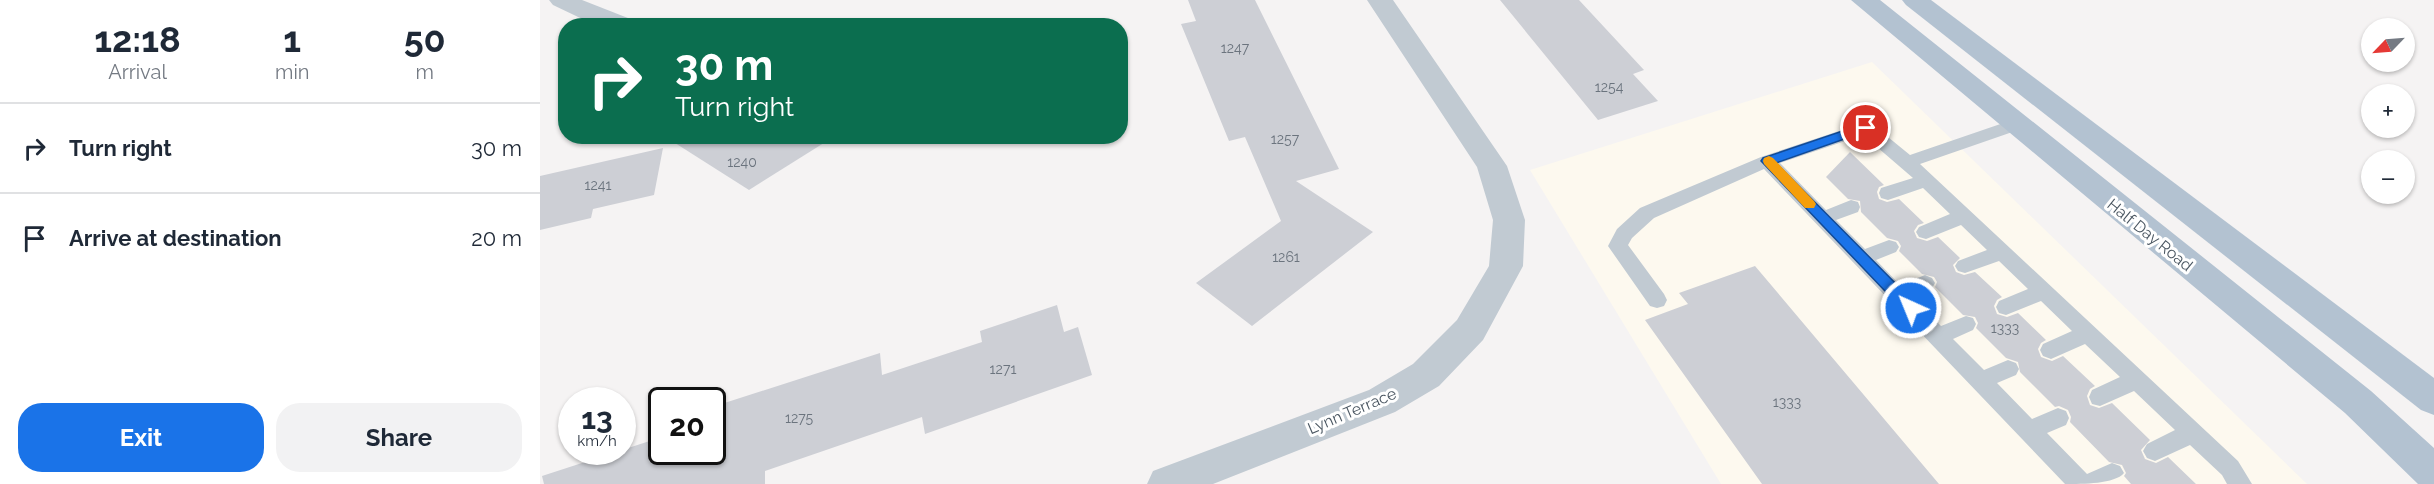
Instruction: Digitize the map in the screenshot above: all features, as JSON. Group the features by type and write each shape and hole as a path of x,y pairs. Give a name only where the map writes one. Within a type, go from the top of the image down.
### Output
{"main road":[{"name":"Half Day Road","path":"1864,0 2358,402 2434,473"},
{"path":"1915,0 2434,399"}],"street":[{"path":"562,0 601,18"},
{"name":"Lynn Terrace","path":"1167,484 1382,401 1426,375 1470,330 1506,266 1509,220 1492,166 1380,0"}],"lane":[{"path":"1907,162 2015,125"},
{"path":"1657,300 1618,246 1624,234 1647,213 1767,161 1866,128 1927,180 2089,333 2230,468 2240,484"},
{"path":"1767,161 2081,484"},
{"path":"1888,193 1927,180"},
{"path":"1823,218 1851,207"},
{"path":"1926,232 1965,216"},
{"path":"1862,258 1889,247"},
{"path":"1965,266 2002,252"},
{"path":"1897,295 1925,283"},
{"path":"2007,307 2044,291"},
{"path":"1938,336 1966,324"},
{"path":"2051,350 2089,333"},
{"path":"1981,381 2008,369"},
{"path":"2100,397 2137,379"},
{"path":"2030,430 2058,417"},
{"path":"2155,451 2193,432"},
{"path":"2089,484 2112,473"}],"shaded area":[{"path":"1872,62 2307,484 1721,484 1530,170"}],"building":[{"path":"1188,0 1255,0 1339,169 1296,181 1373,232 1252,326 1196,283 1281,221 1245,137 1229,141 1181,24 1196,21"},
{"path":"1500,0 1579,0 1644,70 1633,74 1658,101 1598,120"},
{"path":"677,144 822,144 749,190"},
{"path":"663,148 654,195 593,209 591,218 540,230 540,176"},
{"path":"1850,152 1884,185 1879,187 1877,192 1879,199 1887,202 1899,199 1924,223 1918,225 1914,231 1917,238 1927,241 1938,237 1960,258 1953,265 1956,272 1964,275 1975,272 2002,297 1994,306 1997,314 2007,317 2018,313 2046,340 2038,349 2041,357 2052,361 2063,356 2095,386 2090,389 2087,396 2090,405 2099,408 2112,403 2150,440 2141,450 2145,459 2156,463 2168,457 2196,484 2131,484 2124,476 2126,473 2122,465 2109,462 2070,422 2071,417 2068,410 2059,406 2055,407 2020,372 2018,362 2006,358 1976,328 1978,323 1975,317 1963,315 1935,287 1937,282 1934,277 1922,274 1899,251 1901,246 1898,241 1887,238 1861,212 1860,201 1848,199 1826,177"},
{"path":"1755,266 1939,484 1762,484 1645,320 1688,304 1679,293"},
{"path":"1057,305 1064,332 1078,327 1092,375 925,434 922,417 765,471 765,484 544,484 542,476 576,465 636,465 636,445 648,442 648,465 726,465 726,402 880,353 882,375 982,342 980,331"}],"slow traffic":[{"path":"1769,161 1767,161 1809,204"}],"route":[{"path":"1866,128 1767,161 1911,308"}]}
